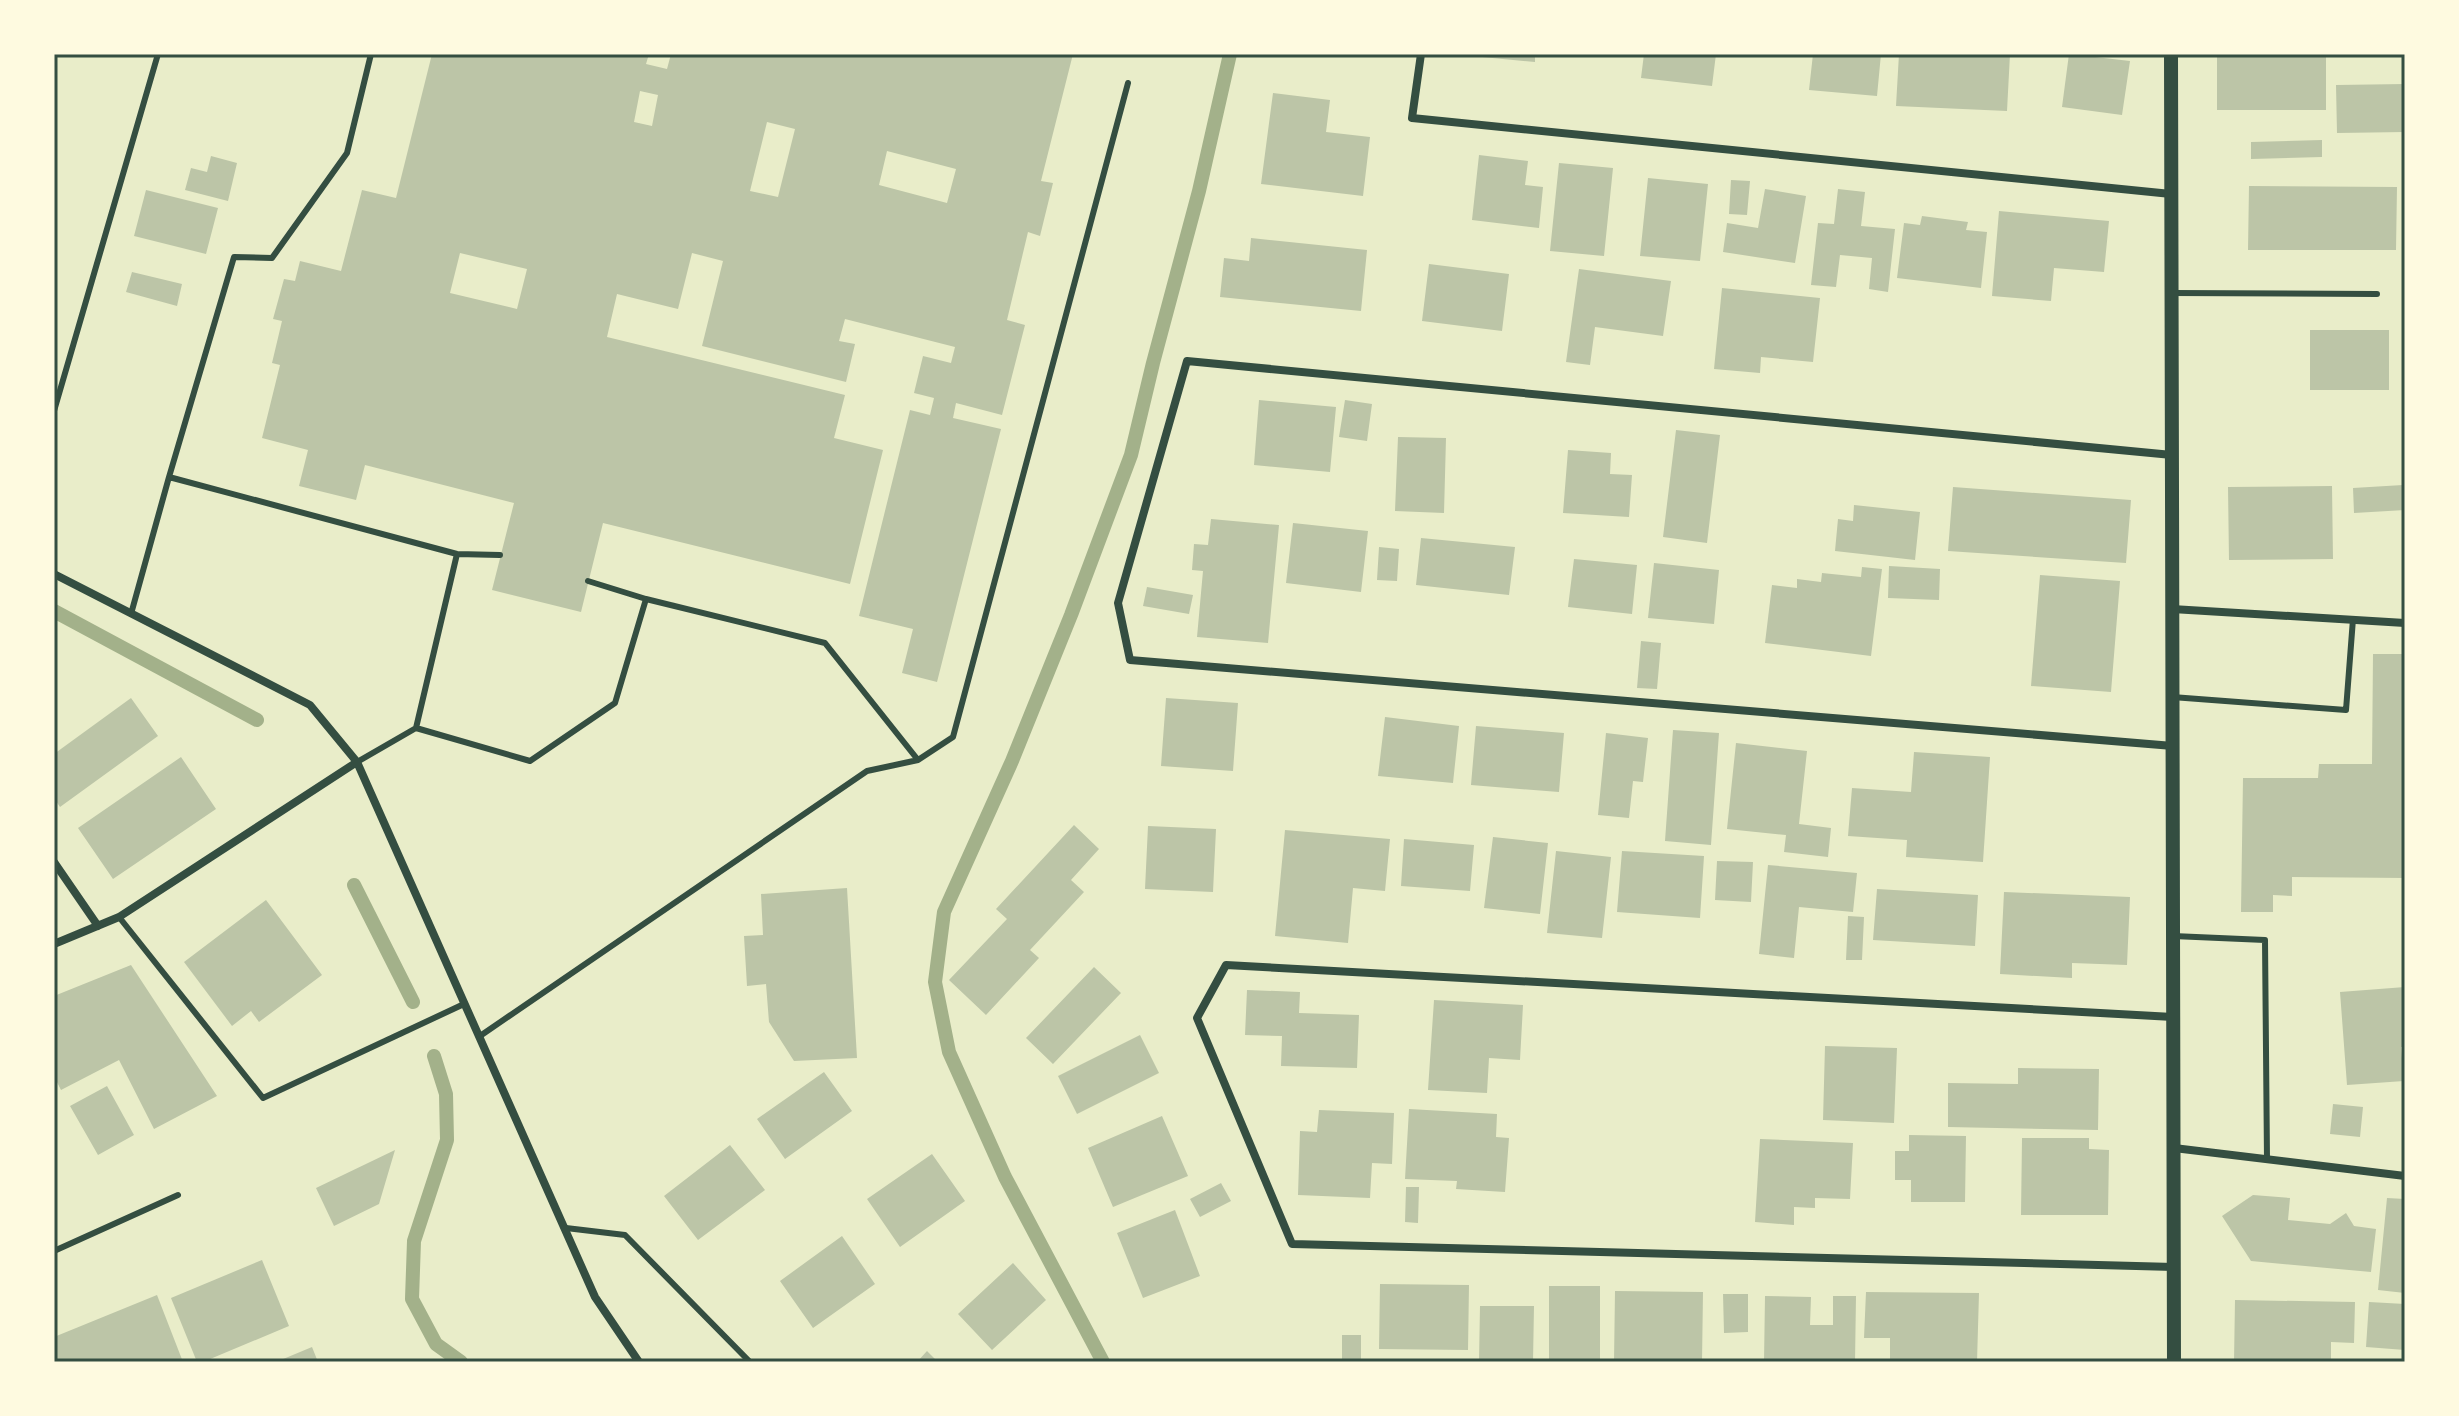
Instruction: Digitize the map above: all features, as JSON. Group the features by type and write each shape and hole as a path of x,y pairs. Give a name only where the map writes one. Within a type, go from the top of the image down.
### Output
{"street":[{"path":"1421,54 1412,118 2171,194"},
{"path":"2171,54 2174,1362"},
{"path":"2172,455 1187,361 1118,603 1130,660 2173,746"},
{"path":"54,574 310,705 357,762 595,1297 639,1362"},
{"path":"2172,609 2405,623"},
{"path":"54,944 119,917 357,762"},
{"path":"54,862 98,926"},
{"path":"2173,1017 1226,965 1197,1018 1292,1244 2174,1267"},
{"path":"2174,1148 2405,1176"}],"lane":[{"path":"54,411 158,54"},
{"path":"131,614 234,257 272,258 347,153 371,54"},
{"path":"480,1036 867,771 918,760 953,737 1128,83"},
{"path":"2172,293 2377,294"},
{"path":"169,477 457,554 500,555"},
{"path":"416,728 457,554"},
{"path":"588,581 646,599 825,643 918,760"},
{"path":"357,762 416,728 530,761 615,703 646,599"},
{"path":"2172,697 2346,710 2353,619"},
{"path":"119,917 263,1098 464,1004"},
{"path":"2173,936 2265,940 2267,1159"},
{"path":"54,1251 178,1195"},
{"path":"566,1228 625,1235 750,1362"}],"building":[{"path":"432,54 649,54 646,64 667,69 671,54 1073,54 1041,181 1053,183 1040,236 1028,232 1007,320 1025,325 1002,415 956,403 953,418 1001,429 937,682 902,673 913,629 859,616 910,410 930,415 934,398 914,393 923,356 951,363 955,347 845,319 839,341 855,344 846,382 702,346 723,261 692,253 678,309 617,294 607,337 845,395 834,438 883,450 850,584 603,523 581,612 492,590 514,503 365,465 356,500 299,486 308,450 262,438 280,365 272,363 282,321 273,319 284,279 295,281 300,261 341,271 362,190 396,198","holes":["640,91 658,95 652,126 634,122","767,122 795,129 778,197 750,191","887,151 956,169 947,203 879,185","460,253 527,269 517,309 450,293"]},
{"path":"1535,54 1535,62 1472,56"},
{"path":"1644,54 1716,54 1712,86 1641,78"},
{"path":"1813,54 1881,54 1877,96 1809,90"},
{"path":"1899,54 2010,54 2007,111 1896,106"},
{"path":"2069,54 2130,61 2122,115 2062,107"},
{"path":"2217,54 2326,56 2326,110 2217,110"},
{"path":"2405,84 2405,132 2337,133 2336,85"},
{"path":"1273,93 1330,100 1326,132 1370,137 1363,196 1261,184"},
{"path":"2322,140 2322,157 2251,159 2251,142"},
{"path":"1479,155 1528,161 1525,185 1543,187 1539,228 1472,220"},
{"path":"211,156 237,163 228,201 185,190 191,168 207,172"},
{"path":"1559,163 1613,168 1604,256 1550,251"},
{"path":"1648,178 1708,184 1700,261 1640,256"},
{"path":"1731,180 1750,181 1747,215 1729,214"},
{"path":"2249,186 2397,187 2396,250 2248,250"},
{"path":"1765,189 1806,196 1795,263 1723,252 1727,223 1758,228"},
{"path":"1838,189 1865,192 1861,226 1895,229 1888,292 1869,289 1872,258 1840,255 1836,287 1811,285 1818,223 1834,224"},
{"path":"146,190 218,208 206,254 134,236"},
{"path":"1999,211 2109,221 2104,272 2054,268 2051,301 1992,296"},
{"path":"1922,216 1968,222 1966,230 1987,232 1981,288 1897,278 1904,223 1920,225"},
{"path":"1251,238 1367,250 1361,311 1220,297 1224,258 1249,261"},
{"path":"1429,264 1509,274 1502,331 1422,321"},
{"path":"1579,269 1671,281 1663,336 1595,327 1590,365 1566,362"},
{"path":"132,272 182,284 177,306 126,292"},
{"path":"1722,288 1820,298 1813,362 1761,357 1760,373 1714,369"},
{"path":"2310,330 2389,330 2389,390 2310,390"},
{"path":"1259,400 1336,407 1330,472 1254,465"},
{"path":"1345,400 1372,404 1367,441 1339,437"},
{"path":"1676,430 1720,435 1707,543 1663,537"},
{"path":"1398,437 1446,438 1444,513 1395,511"},
{"path":"1568,450 1611,453 1610,474 1632,475 1629,517 1563,513"},
{"path":"2403,485 2405,510 2354,513 2353,488"},
{"path":"2332,486 2333,559 2229,560 2228,487"},
{"path":"1953,487 2131,500 2126,563 1948,551"},
{"path":"1854,505 1920,512 1915,560 1835,551 1838,519 1853,521"},
{"path":"1211,519 1279,525 1268,643 1197,637 1203,571 1192,570 1194,544 1208,545"},
{"path":"1293,523 1368,531 1361,592 1286,583"},
{"path":"1421,538 1515,547 1509,595 1416,585"},
{"path":"1379,547 1399,549 1397,581 1377,580"},
{"path":"1574,559 1637,565 1632,614 1568,607"},
{"path":"1654,563 1719,570 1714,624 1648,618"},
{"path":"1889,566 1940,569 1939,600 1888,598"},
{"path":"1862,567 1882,569 1871,656 1765,643 1772,585 1797,588 1797,579 1821,582 1822,573 1861,577"},
{"path":"2040,575 2120,581 2111,692 2031,686"},
{"path":"1147,587 1193,595 1189,614 1143,606"},
{"path":"1641,641 1661,643 1657,689 1637,688"},
{"path":"2373,654 2405,654 2405,878 2292,877 2292,896 2273,895 2273,912 2241,912 2243,778 2318,778 2319,764 2372,764"},
{"path":"131,698 158,736 60,807 54,798 54,754"},
{"path":"1166,698 1238,703 1233,771 1161,766"},
{"path":"1385,717 1459,726 1453,783 1378,776"},
{"path":"1476,726 1564,733 1559,792 1471,785"},
{"path":"1673,730 1719,733 1711,845 1665,841"},
{"path":"1606,733 1648,738 1643,782 1633,781 1629,818 1598,815"},
{"path":"1736,743 1807,751 1799,824 1831,828 1828,857 1784,852 1786,835 1727,829"},
{"path":"1914,752 1990,757 1983,862 1906,857 1907,840 1848,836 1852,788 1911,792"},
{"path":"181,757 216,809 113,879 78,828"},
{"path":"1074,825 1099,849 1071,880 1084,892 1030,950 1039,958 986,1015 949,980 1007,919 996,909"},
{"path":"1148,826 1216,829 1213,892 1145,889"},
{"path":"1285,830 1390,839 1385,891 1353,888 1348,943 1275,936"},
{"path":"1493,837 1548,843 1540,914 1484,908"},
{"path":"1404,839 1474,845 1470,891 1401,886"},
{"path":"1556,851 1611,857 1602,938 1547,933"},
{"path":"1622,851 1704,856 1700,918 1617,912"},
{"path":"1717,861 1753,862 1751,902 1715,900"},
{"path":"1768,865 1857,873 1853,912 1799,907 1794,958 1759,954"},
{"path":"847,888 857,1058 794,1061 769,1022 766,984 747,986 744,936 763,935 761,894"},
{"path":"1877,889 1978,895 1975,946 1873,940"},
{"path":"2004,892 2130,897 2127,965 2072,963 2072,978 2000,974"},
{"path":"266,900 322,975 259,1022 251,1011 232,1026 184,962"},
{"path":"1848,916 1864,917 1862,960 1846,960"},
{"path":"131,965 217,1096 154,1129 119,1060 61,1090 54,1076 54,996"},
{"path":"1094,967 1121,993 1053,1064 1026,1038"},
{"path":"2405,987 2405,1047 2401,1047 2404,1081 2347,1085 2340,992"},
{"path":"1247,990 1300,992 1299,1013 1359,1015 1357,1068 1281,1066 1282,1036 1245,1035"},
{"path":"1434,1000 1523,1005 1520,1060 1489,1058 1487,1093 1428,1090"},
{"path":"1140,1035 1159,1073 1077,1114 1058,1076"},
{"path":"1825,1046 1897,1048 1894,1123 1823,1120"},
{"path":"2018,1068 2099,1069 2098,1130 1948,1127 1948,1083 2018,1084"},
{"path":"824,1072 852,1111 785,1159 757,1119"},
{"path":"107,1086 134,1135 98,1155 70,1106"},
{"path":"2333,1104 2363,1107 2360,1137 2330,1134"},
{"path":"1409,1109 1497,1114 1496,1137 1509,1138 1505,1192 1456,1189 1457,1181 1405,1179"},
{"path":"1319,1110 1394,1113 1392,1164 1372,1163 1370,1198 1298,1195 1300,1131 1317,1132"},
{"path":"1162,1116 1188,1176 1113,1207 1088,1148"},
{"path":"1909,1135 1966,1136 1965,1202 1911,1202 1911,1180 1895,1180 1895,1151 1909,1151"},
{"path":"2022,1138 2089,1138 2089,1149 2109,1150 2108,1215 2021,1215"},
{"path":"1760,1139 1853,1143 1850,1199 1815,1198 1815,1208 1794,1207 1794,1225 1755,1222"},
{"path":"730,1145 765,1190 698,1240 664,1196"},
{"path":"395,1150 379,1204 334,1226 316,1188"},
{"path":"932,1154 965,1201 900,1247 867,1199"},
{"path":"1221,1183 1231,1201 1200,1217 1190,1199"},
{"path":"1406,1187 1419,1187 1418,1223 1405,1222"},
{"path":"2253,1195 2290,1198 2288,1220 2330,1224 2346,1213 2354,1226 2376,1229 2371,1272 2251,1261 2222,1216"},
{"path":"2387,1198 2405,1199 2405,1293 2378,1290"},
{"path":"1175,1210 1200,1276 1143,1298 1117,1233"},
{"path":"842,1236 875,1284 813,1328 780,1281"},
{"path":"262,1260 289,1326 197,1362 171,1298"},
{"path":"1013,1263 1046,1300 992,1350 958,1314"},
{"path":"1380,1284 1469,1285 1468,1350 1379,1349"},
{"path":"1549,1286 1600,1286 1600,1362 1549,1362"},
{"path":"1615,1291 1703,1292 1702,1362 1614,1362"},
{"path":"1866,1292 1979,1293 1977,1362 1890,1362 1890,1338 1864,1338"},
{"path":"1723,1294 1748,1294 1748,1332 1724,1333"},
{"path":"157,1295 183,1362 54,1362 54,1337"},
{"path":"1765,1296 1811,1297 1810,1325 1833,1325 1833,1296 1856,1296 1855,1362 1764,1362"},
{"path":"2235,1300 2355,1302 2354,1343 2331,1342 2331,1362 2234,1362"},
{"path":"2369,1302 2405,1304 2405,1350 2366,1347"},
{"path":"1480,1306 1534,1306 1533,1362 1479,1362"},
{"path":"1342,1335 1361,1335 1361,1362 1342,1362"},
{"path":"312,1347 318,1362 276,1362"},
{"path":"927,1351 938,1362 917,1362"}],"waterway":[{"path":"1103,1362 1005,1177 949,1052 935,982 944,912 1012,761 1131,455 1199,191 1230,54"},
{"path":"54,611 257,720"},
{"path":"354,885 413,1002"},
{"path":"434,1056 446,1094 447,1140 414,1241 412,1299 436,1344 461,1362"}]}
